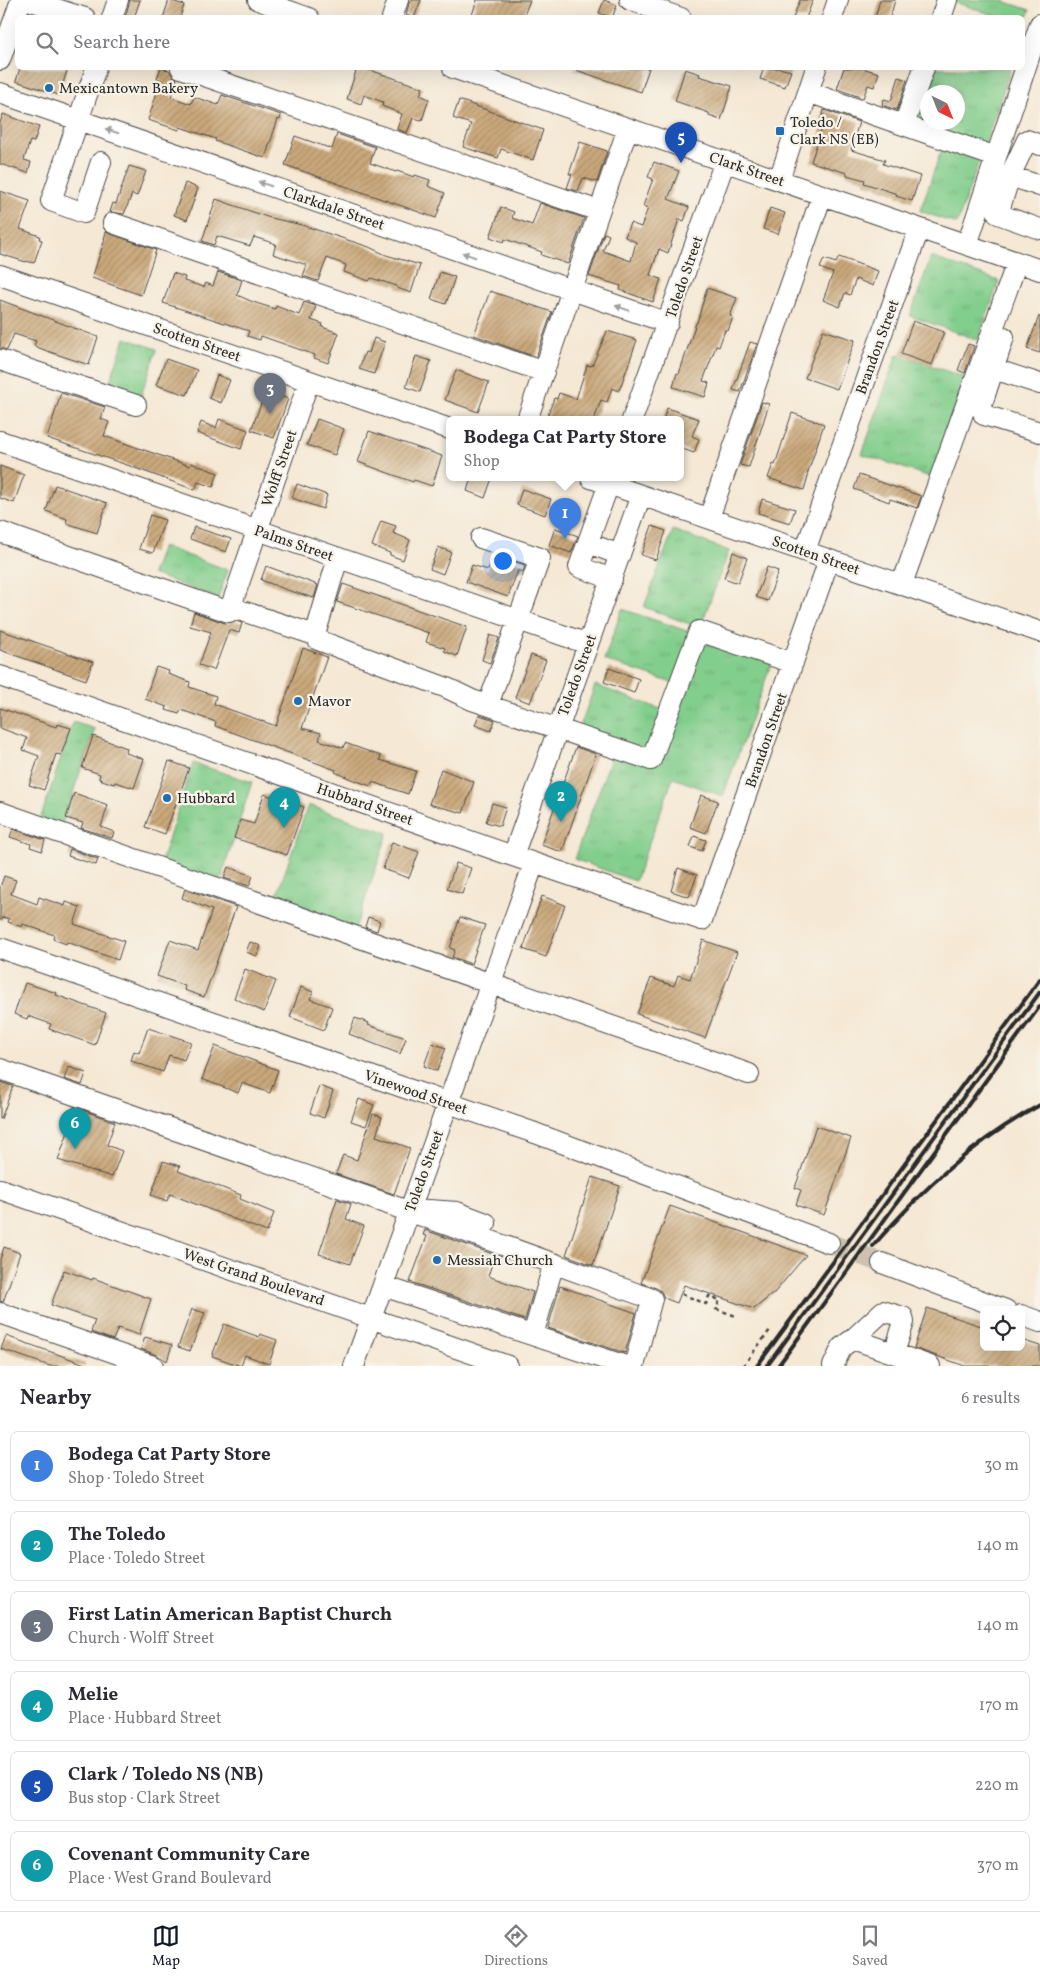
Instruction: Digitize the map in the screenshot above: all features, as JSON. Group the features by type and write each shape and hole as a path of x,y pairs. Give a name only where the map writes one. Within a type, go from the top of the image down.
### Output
{"street":[{"path":"16,15 21,0"},
{"path":"28,0 76,15"},
{"path":"113,15 118,0"},
{"path":"258,0 303,10"},
{"path":"393,15 398,0"},
{"path":"630,0 672,15"},
{"path":"833,15 838,0"},
{"path":"943,15 948,0"},
{"path":"0,60 15,17"},
{"path":"1025,69 1040,24"},
{"path":"95,70 51,201 84,213 101,162"},
{"path":"187,70 600,211"},
{"name":"Clark Street","path":"459,70 1028,266"},
{"path":"779,180 815,70"},
{"path":"904,125 923,70"},
{"path":"967,245 1025,70"},
{"path":"808,92 996,157"},
{"name":"Clarkdale Street","path":"0,93 668,324"},
{"path":"528,416 628,128"},
{"path":"1040,145 1027,140 1010,176 998,214 1040,229"},
{"name":"Toledo Street","path":"634,416 725,161"},
{"path":"1010,176 1040,186"},
{"path":"709,518 822,195"},
{"path":"113,223 544,372"},
{"name":"Brandon Street","path":"805,551 919,229"},
{"path":"1028,266 981,407 984,415 1040,432"},
{"path":"902,584 1028,266"},
{"name":"Scotten Street","path":"0,275 446,428"},
{"path":"0,360 136,404"},
{"path":"994,369 1040,384"},
{"name":"Wolff Street","path":"229,610 310,381"},
{"name":"Palms Street","path":"0,441 588,644"},
{"path":"603,481 588,542 579,567 612,579"},
{"name":"Scotten Street","path":"606,481 1040,632"},
{"name":"Toledo Street","path":"513,856 642,495"},
{"path":"0,532 229,610 314,635 318,640 488,705 651,760 699,631 793,663"},
{"path":"481,538 540,558 488,705"},
{"path":"588,542 620,555"},
{"path":"314,635 338,558"},
{"name":"Brandon Street","path":"702,920 829,560"},
{"name":"Hubbard Street","path":"0,676 513,856 702,920"},
{"path":"0,812 749,1074"},
{"name":"Toledo Street","path":"354,1366 383,1286 417,1214 448,1103 534,863"},
{"name":"Vinewood Street","path":"0,948 535,1133 829,1243"},
{"path":"0,1069 554,1262 652,1299 634,1366"},
{"name":"West Grand Boulevard","path":"0,1189 508,1366"},
{"path":"417,1214 429,1210 457,1212 486,1223"},
{"path":"533,1335 554,1262"},
{"path":"882,1263 995,1306"},
{"path":"383,1286 626,1366"},
{"path":"833,1366 842,1347 883,1311 903,1317 904,1322 894,1353"},
{"path":"0,1313 153,1366"},
{"path":"1025,1316 1040,1322"},
{"path":"853,1339 930,1366"}],"path":[{"path":"682,1294 706,1304 709,1296 720,1300 716,1309 736,1316"},
{"path":"743,1366 770,1330"}],"green space":[{"path":"954,0 1000,0 1030,10 1025,23 1025,15 994,15 954,2"},
{"path":"928,70 1010,70 984,146 937,130 965,130 965,85 923,85"},
{"path":"920,94 920,124 911,121"},
{"path":"943,145 980,158 957,224 920,211"},
{"path":"931,257 999,281 978,340 910,316"},
{"path":"125,338 157,349 139,401 107,390"},
{"path":"897,354 967,378 933,478 862,454"},
{"path":"673,530 729,551 700,628 644,607"},
{"path":"162,546 228,570 218,598 152,574"},
{"path":"622,609 693,633 675,684 604,660"},
{"path":"701,637 772,662 723,796 673,778 635,881 574,859 614,750 654,764"},
{"path":"595,685 666,711 649,757 578,732"},
{"path":"73,722 95,729 61,827 40,820"},
{"path":"193,763 252,782 220,881 161,862"},
{"path":"308,805 388,833 355,929 275,901"}],"building":[{"path":"130,0 140,0 135,15 126,15"},
{"path":"169,0 184,5 181,15 164,15"},
{"path":"410,0 421,0 415,15 406,15"},
{"path":"477,0 530,0 524,15 472,15"},
{"path":"604,0 617,5 613,15 599,13"},
{"path":"800,0 813,0 807,15 794,15"},
{"path":"880,0 895,0 891,15 876,15"},
{"name":"Mexicantown Bakery","path":"19,70 67,70 59,95 16,81"},
{"path":"160,70 169,70 177,79 171,97 191,104 194,97 218,105 222,95 281,115 265,158 180,127 179,130 148,120 161,80 157,78"},
{"path":"356,70 370,70 423,88 420,95 429,99 422,120 413,118 407,133 397,129 402,114 382,106 383,102 364,95 361,104 347,99"},
{"path":"576,70 648,70 641,92"},
{"path":"685,70 732,86 721,120 709,116 709,113 675,101"},
{"path":"763,70 791,71 785,87 760,79"},
{"path":"843,70 869,70 879,73 874,87 868,85 863,98 837,89"},
{"path":"899,77 907,80 897,110 882,105 884,99 891,101"},
{"path":"459,100 543,130 533,160 501,149 498,158 463,147 471,124 453,118"},
{"path":"824,110 859,122 851,150 885,160 883,164 920,176 912,201 864,183 865,180 847,175 847,173 811,162 824,121 821,119"},
{"path":"3,114 39,127 34,142 30,141 24,160 31,162 28,173 0,164 0,123"},
{"path":"337,134 375,147 370,163 396,172 430,180 428,186 445,193 436,218 285,165 295,136 332,149"},
{"path":"580,142 607,151 597,182 583,178 578,191 567,188 572,174 569,174"},
{"path":"654,162 679,171 668,199 689,207 684,221 679,219 668,253 659,249 650,275 661,279 653,302 620,290 621,286 589,276 604,233 609,235 603,251 631,261 636,242 625,237 630,223 641,227 648,208 643,206 653,179 648,177"},
{"path":"129,166 146,171 137,196 132,194 124,214 110,212 113,203 116,204"},
{"path":"185,183 198,188 187,220 174,215"},
{"path":"0,191 30,201 20,229 40,236 39,239 42,240 34,263 0,254"},
{"path":"216,199 267,217 302,225 420,265 411,293 397,288 397,286 371,278 369,281 344,272 346,265 327,258 318,281 303,276 307,265 273,254 276,244 254,237 250,246 217,236 214,245 202,241"},
{"path":"540,203 584,218 568,264 541,255 542,252 505,239 504,242 490,237 501,207 514,212 512,218 532,225"},
{"path":"770,208 785,213 778,234 763,229"},
{"path":"106,232 156,250 141,295 92,278"},
{"path":"839,257 878,271 873,286 856,279 850,295 845,293 840,307 823,300 833,273 820,268 824,259 836,263"},
{"path":"218,272 242,280 237,295 253,302 275,309 276,306 299,315 304,302 316,306 311,320 323,324 322,327 339,333 328,363 314,358 315,355 261,336 260,340 247,336 249,331 163,303 173,273 185,277 184,281 204,287 206,283 213,286"},
{"path":"440,272 455,277 446,304 431,299"},
{"path":"707,288 737,298 730,316 733,317 728,331 725,330 719,347 716,346 703,381 709,383 705,397 673,387 697,323"},
{"path":"490,291 552,312 536,357 474,335"},
{"path":"0,300 98,337 89,365 34,346 36,341 14,334 7,350 0,348"},
{"path":"1040,317 1040,353 1027,349"},
{"path":"913,321 944,332 932,365 901,354"},
{"path":"823,330 855,340 837,389 805,378"},
{"path":"607,331 637,340 619,391 612,388 607,402 601,400 595,416 547,416 554,398 557,399 559,393 576,399 587,365 592,366"},
{"path":"374,338 385,342 374,374 359,369 365,352 369,353"},
{"path":"750,342 757,344 740,392 733,390"},
{"path":"968,344 974,346 965,373 958,370"},
{"path":"416,356 431,361 420,392 406,387"},
{"path":"166,359 197,370 187,395 156,385"},
{"path":"456,370 489,382 478,412 445,400"},
{"path":"217,375 230,380 221,403 209,398"},
{"path":"266,391 288,399 274,438 251,430"},
{"path":"61,393 105,407 101,419 109,422 104,436 190,466 191,463 218,473 213,487 198,482 195,490 47,438"},
{"path":"762,402 769,404 749,467 740,465"},
{"path":"667,408 699,419 692,436 699,439 694,453 684,449 684,416 664,416"},
{"path":"792,413 824,424 804,490 768,478 773,464 775,465"},
{"path":"219,419 248,430 241,449 197,433 201,422 216,428"},
{"path":"317,419 344,429 335,455 307,445"},
{"path":"369,431 442,456 432,486 414,480 413,482 358,462"},
{"path":"0,466 24,475 14,503 0,498"},
{"path":"859,475 921,496 917,508 890,499 889,502 854,489"},
{"path":"470,481 491,481 485,498 467,491"},
{"path":"297,484 327,495 323,509 292,498"},
{"path":"55,485 107,503 97,533 66,523 67,519 46,511"},
{"path":"522,489 551,499 545,515 517,505"},
{"path":"762,499 795,509 790,523 758,513"},
{"path":"150,515 165,520 153,553 139,549"},
{"path":"381,521 396,526 393,533 410,540 403,560 372,546"},
{"path":"652,526 666,531 656,560 641,555"},
{"path":"194,527 231,539 226,552 190,539"},
{"path":"555,528 578,536 571,553 549,545"},
{"path":"438,547 451,552 443,574 430,569"},
{"path":"733,552 747,558 738,583 724,578"},
{"path":"493,555 525,565 523,572 518,570 508,597 466,582 472,565 488,570"},
{"path":"266,566 318,585 314,598 261,580"},
{"path":"767,567 778,571 768,601 756,597"},
{"path":"343,584 467,627 457,656 444,651 445,648 426,642 429,633 337,602"},
{"path":"194,612 225,623 236,621 242,623 239,633 229,630 214,670 199,665 211,632 190,626"},
{"path":"0,630 93,662 86,680 0,650"},
{"path":"490,635 499,638 490,663 482,660"},
{"path":"303,648 327,657 302,728 321,733 319,740 343,748 345,743 381,756 380,760 416,771 408,794 372,782 371,786 351,779 335,772 336,770 215,726 216,722 181,710 179,714 166,710 167,707 145,699 156,667 169,671 168,674 190,682 189,687 216,696 214,704 276,726"},
{"path":"531,655 546,660 530,703 515,697"},
{"path":"609,668 639,679 634,693 604,682"},
{"path":"0,708 56,727 57,724 71,728 61,755 56,754 44,790 29,785 39,756 23,750 27,738 0,728"},
{"path":"479,715 495,720 491,731 475,725"},
{"path":"93,736 127,748 126,753 144,759 134,788 99,779 100,774 82,768"},
{"path":"576,747 596,754 562,852 541,845"},
{"name":"Hubbard","path":"169,761 189,768 165,834 145,827"},
{"path":"441,769 474,782 463,813 429,804"},
{"path":"74,793 108,805 101,827 114,832 112,838 81,828 83,823 66,818"},
{"path":"264,794 304,807 287,855 234,838 240,820 254,824"},
{"path":"701,795 718,801 706,833 690,827"},
{"path":"492,803 506,807 500,826 486,822"},
{"path":"13,829 45,840 42,851 30,847 31,844 10,837"},
{"path":"694,836 706,840 702,851 690,847"},
{"path":"392,842 419,852 409,878 383,869"},
{"path":"70,849 98,859 96,865 68,856"},
{"path":"456,863 471,868 462,894 447,889"},
{"path":"228,867 253,876 249,886 224,878"},
{"path":"678,868 697,875 689,897 671,891"},
{"path":"4,876 16,880 11,894 37,904 39,897 65,906 66,902 80,907 74,924 124,941 118,960 67,942 66,944 53,939 54,935 23,924 22,927 8,922 9,919 3,917 0,920 0,887"},
{"path":"185,889 236,907 204,997 184,990 185,986 157,976 170,940 198,950 212,910 182,898"},
{"path":"542,896 565,905 546,957 523,949"},
{"path":"368,917 380,921 377,931 365,927"},
{"path":"460,917 485,925 471,964 452,957 455,950 450,948"},
{"path":"703,940 737,952 705,1038 637,1014 651,978 674,986 678,975 690,979"},
{"path":"250,942 261,946 257,956 246,952"},
{"path":"245,969 276,981 264,1012 234,998"},
{"path":"25,983 57,993 56,995 106,1013 95,1045 49,1029 51,1024 28,1016 27,1019 14,1014"},
{"path":"301,987 313,992 310,999 332,1007 324,1030 290,1017"},
{"path":"355,1018 369,1023 368,1025 406,1038 400,1054 349,1034"},
{"path":"148,1028 191,1042 184,1060 169,1055 163,1072 131,1061 134,1051 139,1053"},
{"path":"432,1043 446,1048 437,1071 424,1066"},
{"path":"215,1046 278,1070 270,1093 242,1083 238,1093 202,1079"},
{"path":"69,1067 86,1073 82,1085 64,1079"},
{"path":"0,1082 13,1086 1,1119 0,1119"},
{"path":"319,1086 333,1091 324,1118 310,1113"},
{"path":"359,1099 374,1105 366,1126 351,1121"},
{"path":"74,1107 115,1122 107,1145 122,1151 112,1177 58,1160 73,1118 70,1117"},
{"path":"373,1114 382,1117 376,1136 410,1148 394,1194 336,1174 343,1155 357,1160"},
{"path":"816,1126 851,1138 824,1215 796,1205 801,1190 795,1188"},
{"path":"163,1161 180,1166 178,1171 241,1195 240,1199 274,1213 267,1232 170,1194 167,1201 151,1195"},
{"path":"592,1177 620,1186 593,1265 566,1255"},
{"path":"337,1199 351,1204 346,1219 364,1226 350,1264 319,1254"},
{"path":"670,1206 806,1255 775,1292 754,1309 684,1285 677,1303 664,1298 661,1291 656,1288 641,1283"},
{"path":"425,1230 495,1255 488,1276 533,1292 525,1320 410,1282 427,1236 423,1235"},
{"path":"4,1247 20,1253 3,1302 0,1301 0,1260"},
{"path":"64,1270 92,1280 93,1278 151,1299 139,1335 118,1328 113,1340 91,1332 95,1320 51,1305"},
{"path":"560,1286 636,1313 625,1353 548,1328"},
{"path":"927,1308 980,1326 980,1351 1025,1351 1025,1341 1040,1346 1040,1366 965,1366 914,1348"},
{"path":"192,1309 205,1313 190,1351 178,1347"},
{"path":"224,1324 259,1337 260,1334 277,1340 269,1364 245,1355 241,1366 212,1356"},
{"path":"6,1336 85,1364 85,1366 50,1366 1,1349"},
{"path":"145,1337 172,1345 167,1361 141,1349"}],"tunnel":[{"path":"829,1243 882,1263"}],"railway":[{"path":"757,1366 1040,979"},
{"path":"767,1366 1040,992"},
{"path":"778,1366 1040,1006"},
{"path":"873,1246 930,1186 970,1151 1015,1119 1040,1105"}],"place":[{"name":"Mexicantown Bakery","path":"49,88"},
{"name":"Toledo / Clark NS (EB)","path":"780,131"},
{"name":"Clark / Toledo NS (NB)","path":"681,163"},
{"name":"First Latin American Baptist Church","path":"270,414"},
{"name":"Bodega Cat Party Store","path":"565,539"},
{"name":"Mavor","path":"298,701"},
{"name":"Hubbard","path":"167,798"},
{"name":"The Toledo","path":"561,822"},
{"name":"Melie","path":"284,828"},
{"name":"Covenant Community Care","path":"75,1149"},
{"name":"Messiah Church","path":"437,1260"}]}
